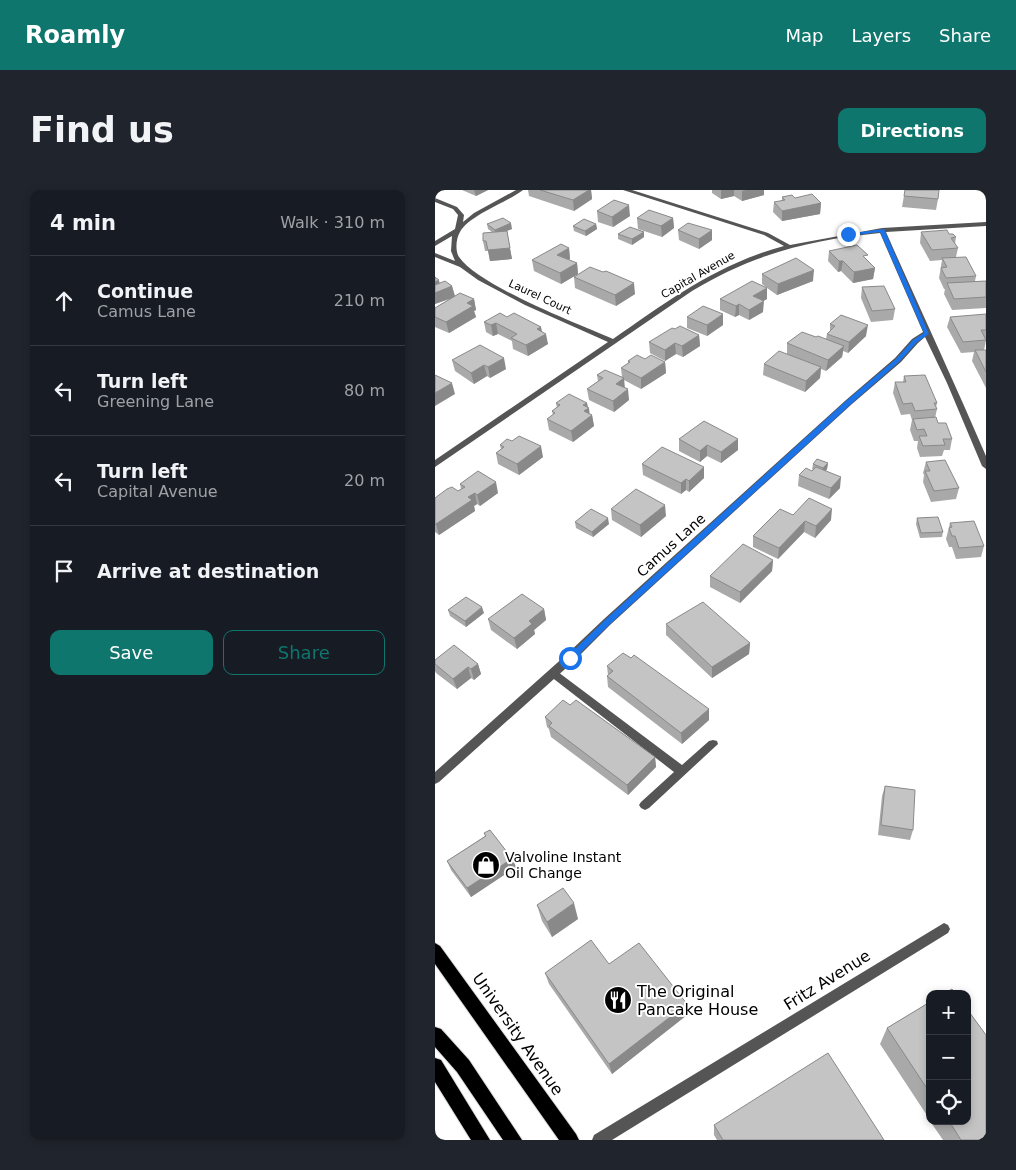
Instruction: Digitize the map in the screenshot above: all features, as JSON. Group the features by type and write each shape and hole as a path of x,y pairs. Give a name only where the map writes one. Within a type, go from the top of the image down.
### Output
{"main road":[{"name":"University Avenue","path":"435,951 569,1140"},
{"path":"435,1035 463,1066 513,1140"},
{"path":"435,1066 481,1140"}],"street":[{"path":"435,244 457,231 476,214 520,190"},
{"path":"626,190 766,234 790,247"},
{"path":"435,200 455,208 461,215 461,222 457,231 455,256 461,265"},
{"name":"Capital Avenue","path":"435,464 678,296 746,260 790,247 848,234 882,230 986,224"},
{"path":"882,230 986,466"},
{"name":"Laurel Court","path":"435,255 461,265 475,276 522,300 613,342"},
{"name":"Camus Lane","path":"435,779 554,673 819,429 898,360 915,341 927,333"},
{"path":"554,673 682,772"},
{"path":"645,806 713,744"},
{"name":"Fritz Avenue","path":"599,1140 944,929"}],"building":[{"path":"540,190 589,190 573,200"},
{"path":"905,190 939,190 938,199 904,196"},
{"path":"812,194 821,203 782,211 774,202 785,200 782,197 792,195 795,198"},
{"path":"614,200 629,205 612,217 597,211"},
{"path":"649,210 673,218 661,226 637,218"},
{"path":"503,218 511,223 495,230 487,224"},
{"path":"584,219 596,224 585,231 573,226"},
{"path":"688,223 712,230 699,239 678,230"},
{"path":"630,227 644,232 632,239 618,234"},
{"path":"947,230 949,234 953,234 956,237 951,238 958,248 932,250 921,232"},
{"path":"507,231 510,248 488,250 486,241 483,241 483,233"},
{"path":"561,244 569,248 557,255 577,263 560,273 532,260"},
{"path":"857,245 868,255 863,256 875,268 854,272 829,251"},
{"path":"966,257 976,276 946,278 941,268 947,267 942,258"},
{"path":"796,258 814,270 778,284 762,274"},
{"path":"590,267 603,272 606,271 634,283 615,295 574,277"},
{"path":"445,281 452,286 435,293 435,285"},
{"path":"752,281 767,288 753,296 764,301 749,310 739,304 736,306 720,299"},
{"path":"986,281 986,297 954,299 947,283"},
{"path":"884,286 895,309 872,311 862,287"},
{"path":"460,293 474,299 467,303 473,306 446,322 435,317 435,308"},
{"path":"703,306 723,314 707,325 687,317"},
{"path":"500,313 507,317 514,313 541,327 537,329 546,334 526,345 511,338 517,334 496,323 491,325 484,322"},
{"path":"986,314 986,330 981,330 986,340 963,342 950,317"},
{"path":"841,315 868,325 849,342 827,334 835,326 830,324"},
{"path":"680,326 699,335 682,346 675,343 665,350 649,342 672,328 675,329"},
{"path":"802,332 844,346 828,360 787,343"},
{"path":"480,345 504,358 488,367 484,365 471,373 452,360"},
{"path":"975,350 986,350 986,372"},
{"path":"779,351 821,367 806,381 764,364"},
{"path":"637,355 645,359 651,355 665,362 641,378 621,368"},
{"path":"605,370 624,378 616,384 628,389 613,401 587,389 603,378 597,375"},
{"path":"435,375 452,383 435,393"},
{"path":"925,375 937,403 934,403 937,409 915,411 912,403 903,404 895,382 906,382 904,376"},
{"path":"569,394 587,403 583,405 589,408 584,411 592,415 571,431 547,419 555,413 552,411 560,405 556,403"},
{"path":"936,417 938,423 946,423 952,439 943,439 945,445 923,446 919,436 927,436 924,429 917,430 913,419"},
{"path":"704,421 738,439 721,452 707,445 700,451 679,439"},
{"path":"519,436 541,446 517,464 496,453 504,447 500,445 507,439 512,441"},
{"path":"662,447 704,467 689,481 686,479 681,483 642,464"},
{"path":"817,459 828,463 823,468 813,464"},
{"path":"945,460 959,488 934,491 925,471 930,471 926,462"},
{"path":"816,467 841,477 831,488 799,475 806,468 812,471"},
{"path":"478,471 496,482 477,495 475,493 468,497 472,500 435,524 435,498 452,487 458,491 465,487 460,484"},
{"path":"636,489 665,505 640,525 611,509"},
{"path":"809,498 832,509 816,526 805,521 779,548 753,536 780,509 793,515"},
{"path":"591,509 608,518 592,532 575,522"},
{"path":"938,517 943,532 921,533 917,518"},
{"path":"974,521 984,546 959,548 955,536 952,536 949,528 952,527 950,523"},
{"path":"743,544 773,560 740,592 710,576"},
{"path":"522,594 544,609 529,621 532,624 514,638 488,619"},
{"path":"466,597 482,607 465,621 448,610"},
{"path":"703,602 750,643 712,667 666,624"},
{"path":"454,645 478,664 471,669 468,667 453,679 435,664 435,660"},
{"path":"623,653 631,658 634,655 709,709 681,733 607,676 613,671 607,666"},
{"path":"563,700 570,705 576,700 655,757 627,785 549,726 552,723 545,717"},
{"path":"885,786 915,790 913,830 881,825"},
{"name":"Valvoline Instant Oil Change","path":"490,830 514,861 509,865 507,862 467,888 447,861 486,836 484,833"},
{"path":"563,888 574,903 547,922 537,905"},
{"name":"The Original Pancake House","path":"591,940 609,964 639,943 687,1004 609,1064 545,973"},
{"path":"926,1004 926,1087 887,1028"},
{"path":"971,1014 986,1035 986,1140 961,1140 952,1125 971,1125"},
{"path":"828,1053 884,1140 723,1140 714,1125"}],"place":[{"name":"Valvoline Instant Oil Change","path":"486,865"},
{"name":"The Original Pancake House","path":"618,1000"}],"route":[{"path":"570,658 607,622 849,402 898,360 915,341 927,333 882,230 848,234"}]}
